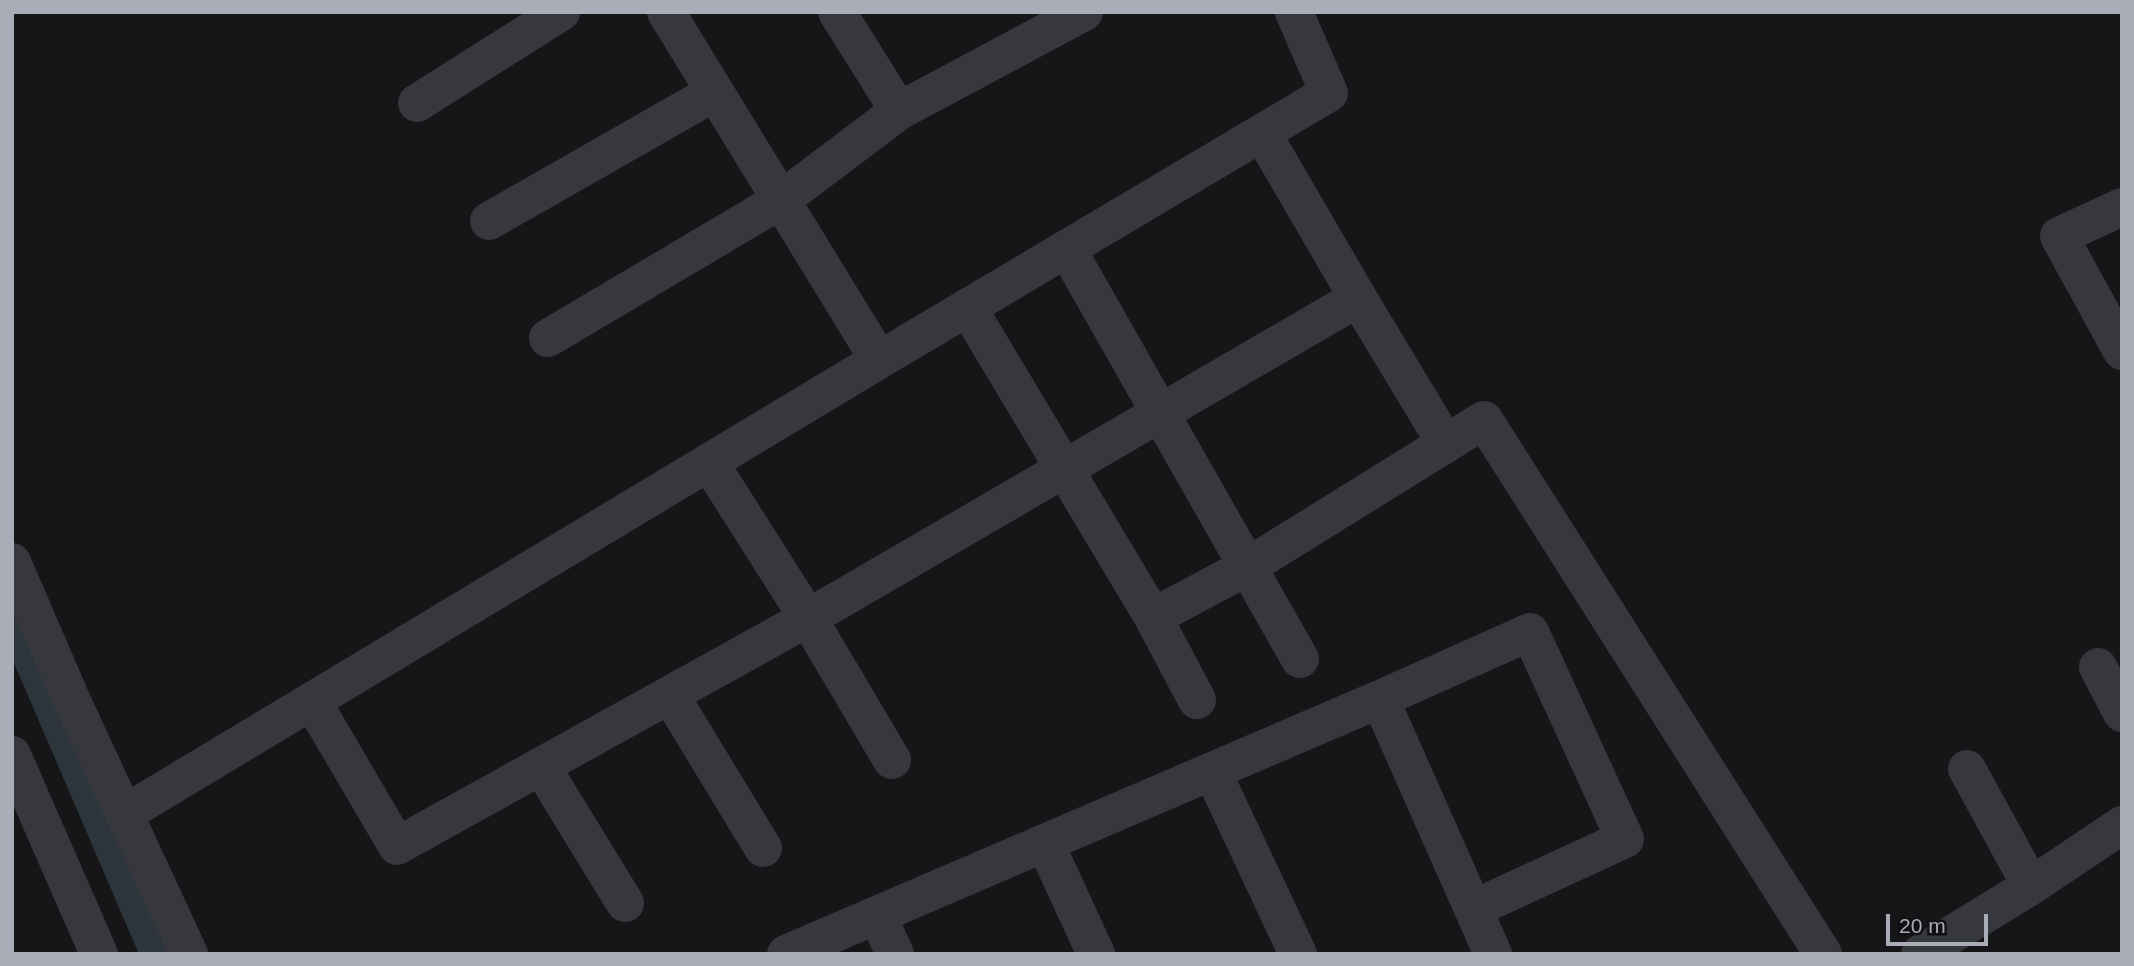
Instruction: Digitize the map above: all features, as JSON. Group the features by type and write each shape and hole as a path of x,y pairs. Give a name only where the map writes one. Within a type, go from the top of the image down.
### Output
{"street":[{"path":"417,103 561,12"},
{"path":"666,12 879,360"},
{"path":"837,12 899,111"},
{"path":"548,338 781,200 899,111 1084,12"},
{"path":"124,814 1329,93 1294,12"},
{"path":"489,221 715,92"},
{"path":"1262,133 1446,444"},
{"path":"2122,207 2059,236 2122,351"},
{"path":"1067,249 1300,659"},
{"path":"312,701 397,846 808,618 1358,298"},
{"path":"968,308 1153,617 1197,700"},
{"path":"1153,617 1247,567 1484,420 1823,954"},
{"path":"709,462 808,618 892,760"},
{"path":"12,562 71,699 189,954"},
{"path":"786,954 1530,632 1625,839 1473,909"},
{"path":"2098,667 2122,713"},
{"path":"670,695 764,848"},
{"path":"1380,699 1493,954"},
{"path":"12,755 99,954"},
{"path":"541,766 625,903"},
{"path":"1966,769 2031,886"},
{"path":"1212,771 1298,954"},
{"path":"1920,954 2031,886 2122,825"},
{"path":"1045,843 1096,954"},
{"path":"877,915 895,954"}],"waterway":[{"path":"12,614 158,954"}]}
